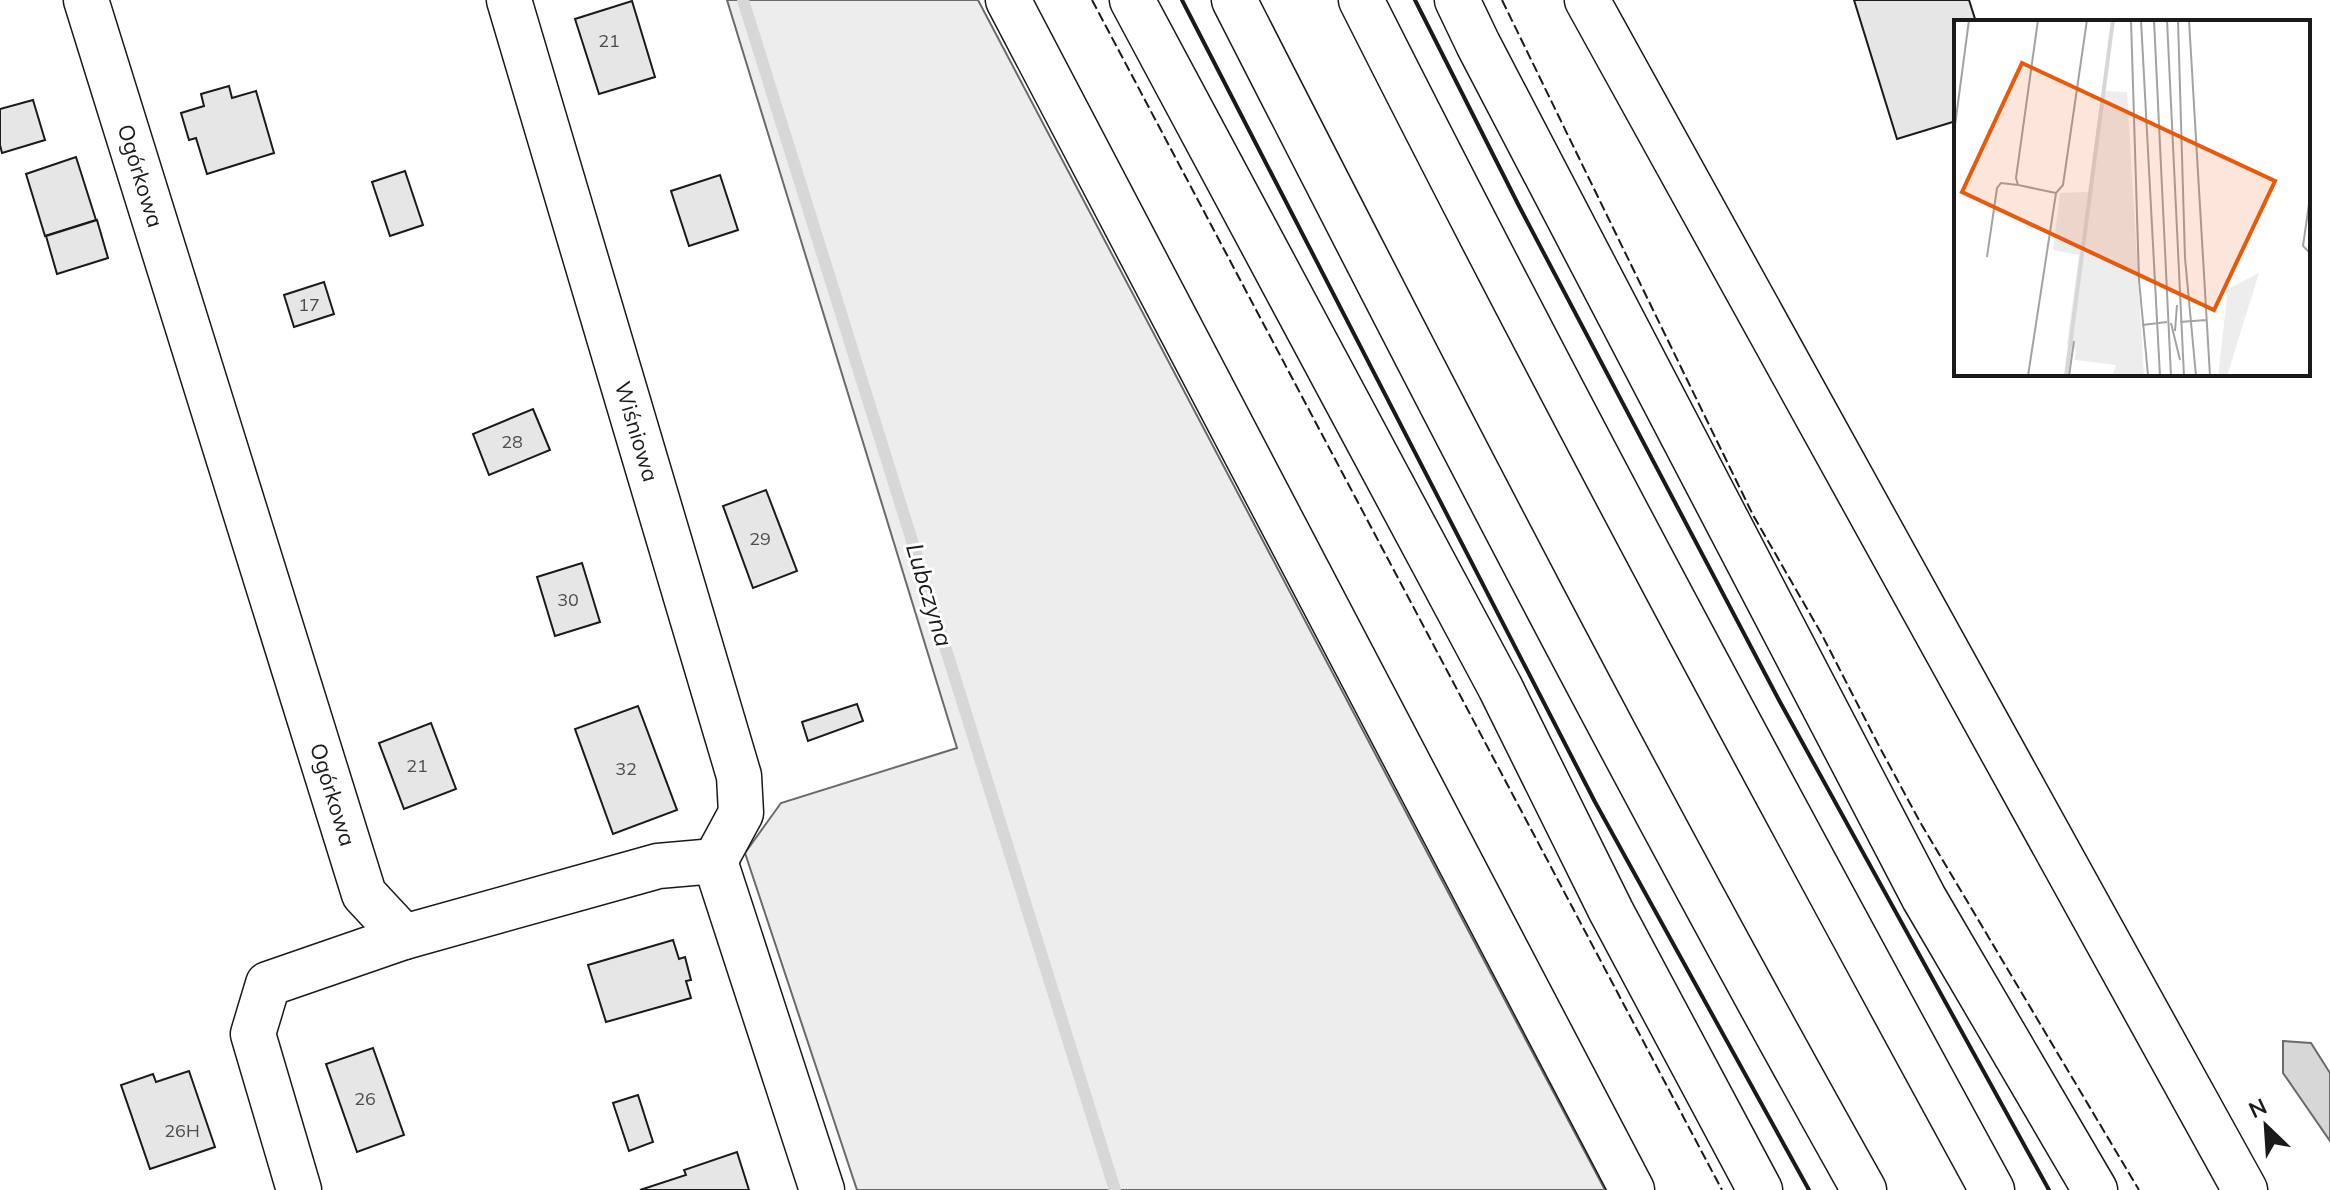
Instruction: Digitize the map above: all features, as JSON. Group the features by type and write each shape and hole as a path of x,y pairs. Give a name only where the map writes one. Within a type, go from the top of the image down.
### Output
{"main road":[{"name":"Ogórkowa","path":"86,0 364,894 404,937"},
{"name":"Wiśniowa","path":"509,0 739,776 741,813 715,861"},
{"path":"1008,0 1632,1190"},
{"path":"1132,0 1500,687 1611,911 1760,1190"},
{"path":"1234,0 1375,277 1639,778 1864,1190"},
{"path":"1361,0 1477,230 1738,725 1992,1190"},
{"path":"1457,0 1924,898 2095,1190"},
{"path":"1587,0 2245,1190"},
{"path":"299,1190 253,1034 268,984 404,937 658,866 715,861 822,1190"}],"shaded area":[{"path":"727,0 978,0 1605,1190 857,1190 745,853 781,803 957,748"},
{"path":"2283,1041 2311,1043 2330,1073 2330,1141 2283,1073"}],"building":[{"path":"1854,0 1969,0 1975,20 1954,20 1954,122 1897,139"},
{"path":"632,1 655,77 599,94 575,19"},
{"path":"229,86 232,98 256,91 274,153 207,174 196,138 189,140 181,113 204,106 201,94"},
{"path":"33,100 45,140 2,153 0,109"},
{"path":"76,157 96,220 45,236 26,174"},
{"path":"405,171 423,225 390,236 372,182"},
{"path":"720,175 738,230 689,246 671,191"},
{"path":"97,220 108,258 57,274 46,236"},
{"path":"324,282 334,314 294,327 284,295"},
{"path":"533,409 550,450 489,475 473,434"},
{"path":"766,490 797,571 753,588 723,506"},
{"path":"582,563 600,622 555,636 537,577"},
{"path":"857,704 863,721 808,741 802,722"},
{"path":"638,706 677,810 613,834 575,729"},
{"path":"431,723 456,789 404,809 379,743"},
{"path":"673,940 679,959 685,957 691,980 686,981 691,998 606,1022 588,965"},
{"path":"373,1048 404,1135 357,1152 326,1064"},
{"path":"189,1071 215,1147 150,1169 121,1085 153,1074 156,1082"},
{"path":"638,1095 653,1142 629,1151 613,1103"},
{"path":"737,1152 749,1190 640,1190 686,1175 684,1170"}],"waterway":[{"name":"Lubczyna","path":"743,0 1115,1190"}],"fence":[{"path":"1092,0 1722,1190"},
{"path":"1502,0 1753,515 1821,633 1920,822 2139,1190"}],"wall":[{"path":"1182,0 1595,802 1809,1190"},
{"path":"1415,0 1519,206 1780,702 2049,1190"}]}
